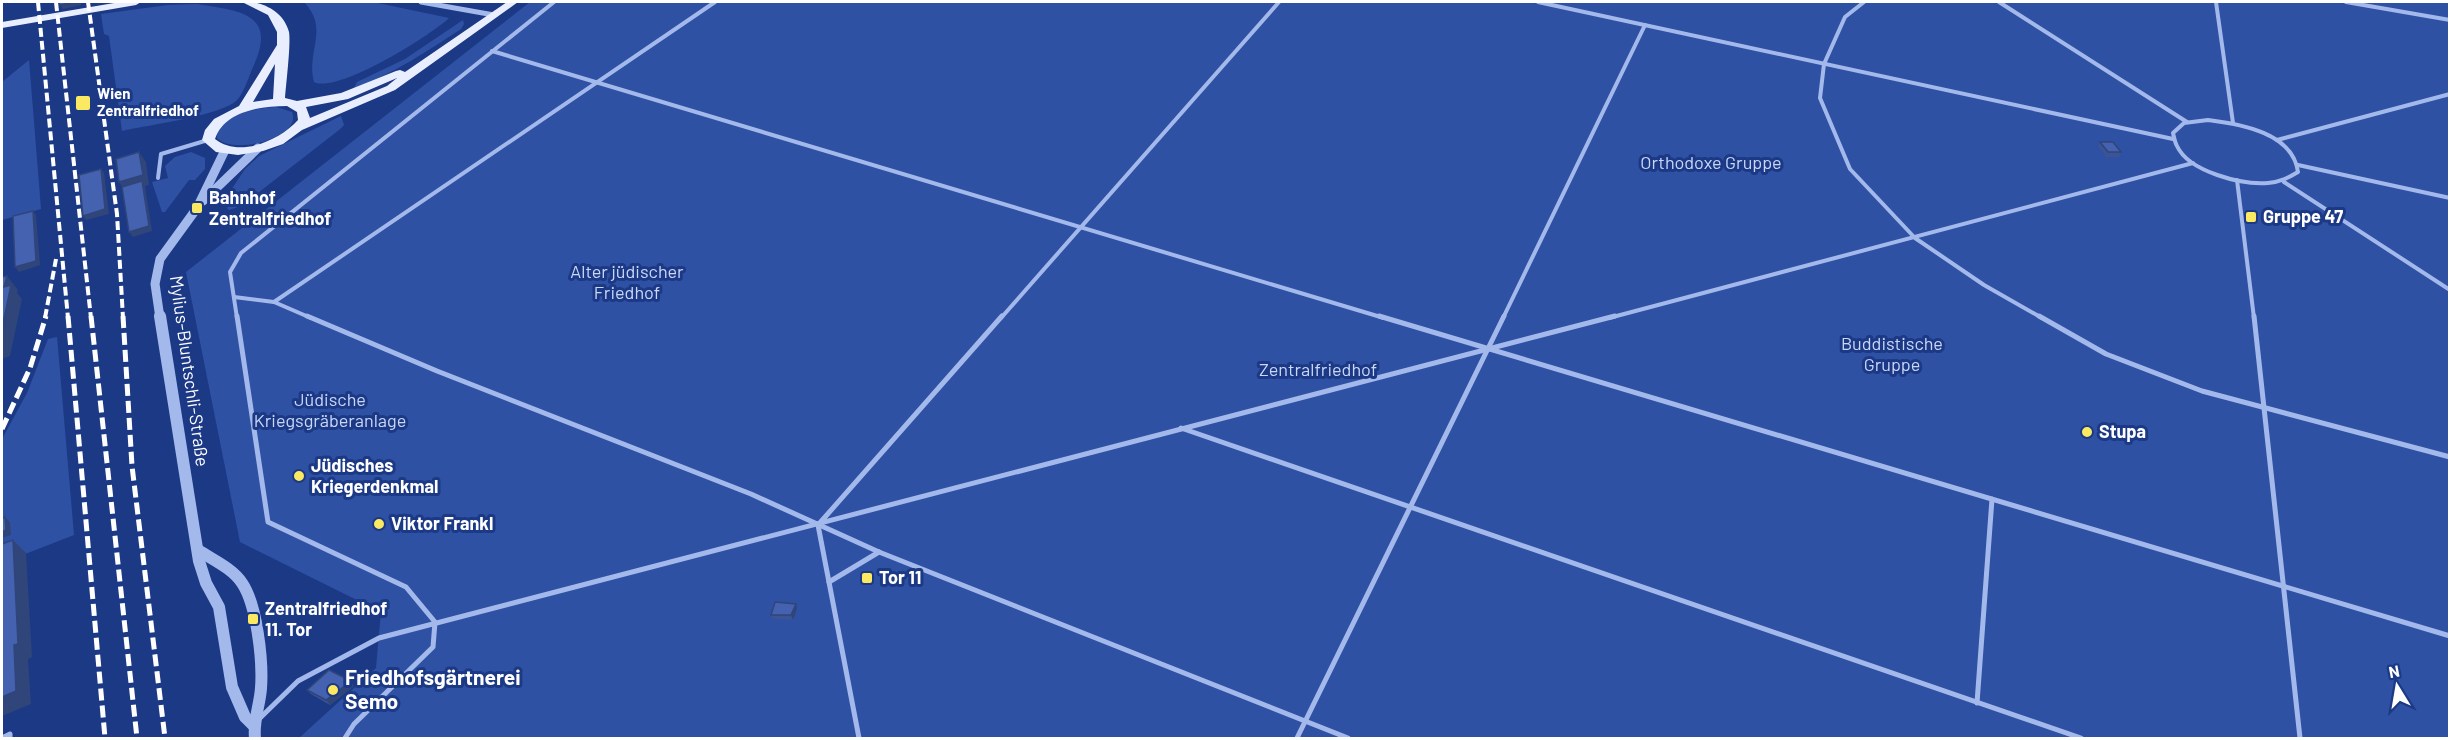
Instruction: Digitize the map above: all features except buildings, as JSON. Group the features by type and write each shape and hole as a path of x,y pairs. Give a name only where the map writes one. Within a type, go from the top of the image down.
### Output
{"main road":[{"path":"2,25 136,2"},
{"path":"247,2 272,13 283,32 279,102"},
{"path":"425,63 344,96 297,105 279,102 243,108 220,120 213,127 208,140 211,145 225,150 258,148 282,140 300,127 391,88 513,2"},
{"path":"243,108 281,46"},
{"path":"297,105 306,114 300,127"}],"street":[{"path":"421,2 494,15"},
{"name":"Mylius-Bluntschli-Straße","path":"196,208 258,148"},
{"name":"Mylius-Bluntschli-Straße","path":"225,150 196,208 160,259 155,284 198,550 206,583 219,607 232,687 254,732"},
{"path":"198,550 237,578 248,595 262,669 254,732"}],"lane":[{"path":"345,738 354,724 434,647 435,622 406,587 268,522 230,272 241,253 554,2"},
{"path":"274,302 715,2"},
{"path":"818,525 1279,2"},
{"path":"1538,2 2173,139"},
{"path":"1864,2 1845,16 1824,64 1820,98 1850,169 1915,238 1984,285 2106,354 2202,391 2450,457"},
{"path":"1999,2 2187,122"},
{"path":"2216,2 2233,123"},
{"path":"2346,2 2450,20"},
{"path":"1297,738 1412,508 1644,25"},
{"path":"492,51 2450,636"},
{"path":"2277,140 2450,94"},
{"path":"2208,120 2233,123 2277,140 2295,157 2298,172 2284,182 2263,184 2237,180 2213,173 2193,163 2178,150 2173,139 2176,129 2187,122 2208,120"},
{"path":"158,178 161,154 208,140"},
{"path":"254,732 298,681 379,638 1915,238 2193,163"},
{"path":"2298,165 2450,198"},
{"path":"2237,180 2265,408 2300,738"},
{"path":"2284,182 2450,290"},
{"path":"234,297 274,302 437,371 751,494 879,552 1348,738"},
{"path":"1181,428 2081,738"},
{"path":"1977,703 1992,499"},
{"path":"818,525 860,738"},
{"path":"830,582 879,552"},
{"path":"2,738 10,734 10,738"}],"green space":[{"path":"304,2 373,2 449,18 404,49 362,72 342,80 326,83 314,82 312,70 316,40 315,21 312,12"},
{"name":"Zentralfriedhof","path":"530,2 2449,2 2449,738 299,738 376,668 381,612 240,542 186,272"},
{"path":"197,4 240,13 251,18 258,25 261,35 260,49 242,93 237,100 216,111 122,131 109,36 104,34 101,14 168,5"},
{"path":"463,20 464,24 461,29 422,54 354,88 357,82 405,59"},
{"path":"29,60 41,209 2,220 2,82"},
{"path":"276,107 292,112 293,121 278,136 265,141 237,145 217,138 219,130 231,118 249,111"},
{"path":"341,116 344,125 339,130 241,206 229,210 227,208 237,193 229,193 245,169 259,156"},
{"path":"191,152 205,158 205,169 195,180 189,180 165,212 162,212 152,182 168,178 165,166 175,157"},
{"path":"57,337 74,535 2,563 2,439 27,393 48,339"}],"railway":[{"path":"38,2 68,318"},
{"path":"56,2 91,318"},
{"path":"88,2 117,214 123,318"},
{"path":"45,318 56,259"},
{"path":"2,429 30,368 46,316"},
{"path":"68,316 105,738"},
{"path":"91,316 137,738"},
{"path":"123,316 132,466 165,738"}],"place":[{"name":"Wien Zentralfriedhof","path":"83,103"},
{"name":"Bahnhof Zentralfriedhof","path":"197,208"},
{"name":"Gruppe 47","path":"2251,217"},
{"name":"Stupa","path":"2087,432"},
{"name":"Jüdisches Kriegerdenkmal","path":"299,476"},
{"name":"Viktor Frankl","path":"379,524"},
{"name":"Tor 11","path":"867,578"},
{"name":"Zentralfriedhof 11. Tor","path":"253,619"},
{"name":"Friedhofsgärtnerei Semo","path":"333,690"}],"park label":[{"name":"Orthodoxe Gruppe","path":"1711,163"},
{"name":"Alter jüdischer Friedhof","path":"627,282"},
{"name":"Buddistische Gruppe","path":"1892,354"},
{"name":"Jüdische Kriegsgräberanlage","path":"330,410"}]}
